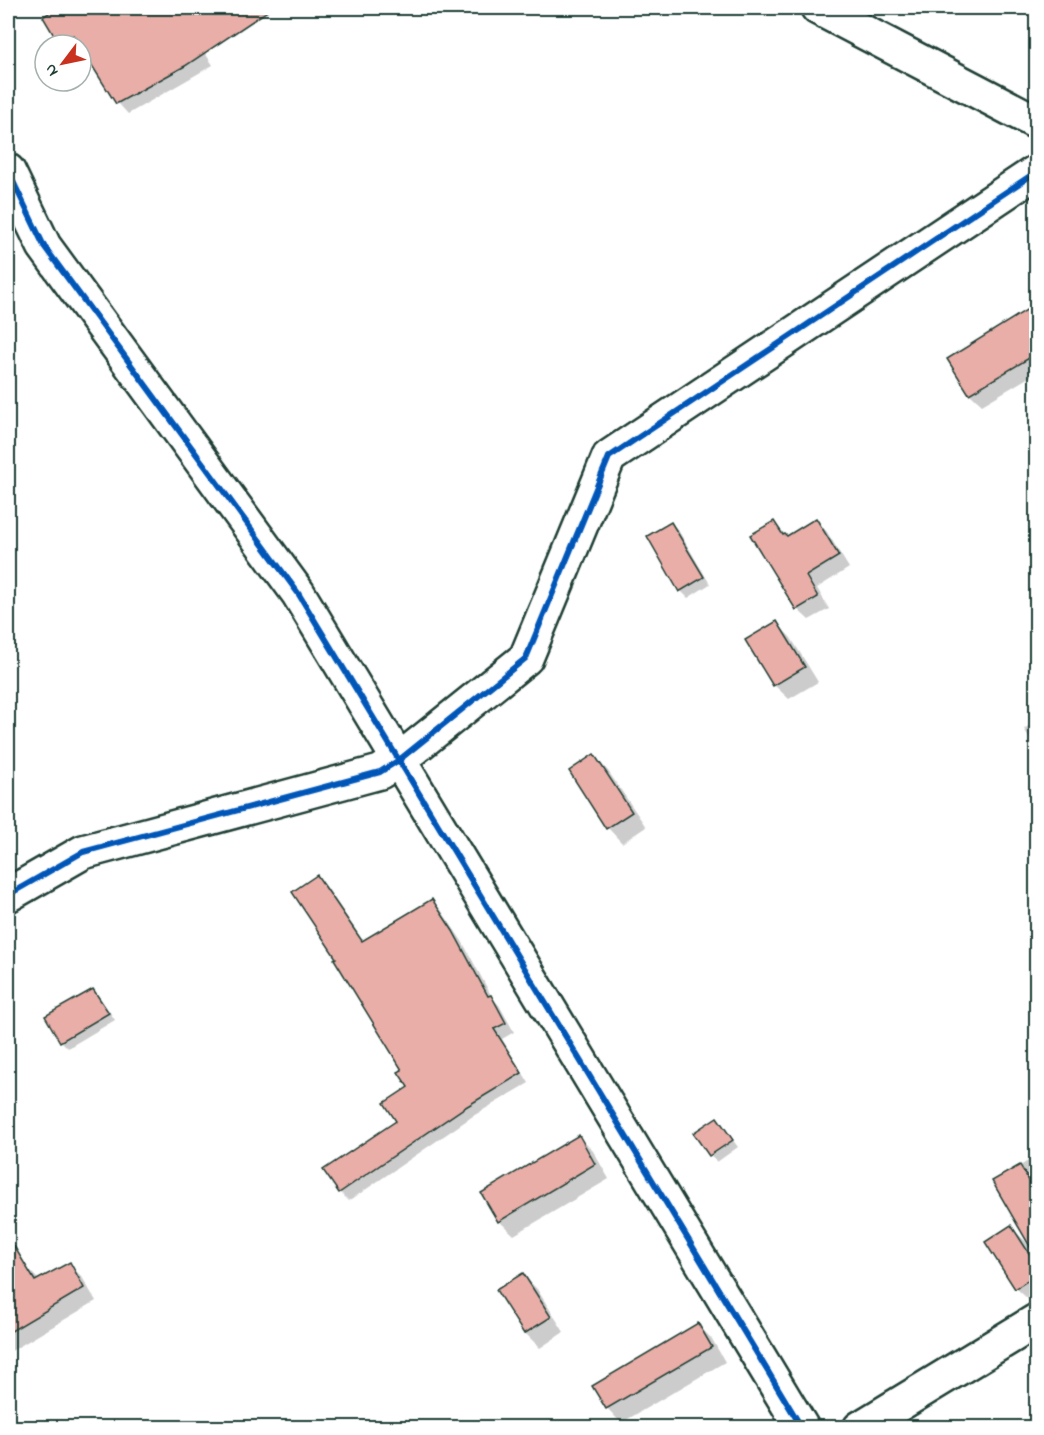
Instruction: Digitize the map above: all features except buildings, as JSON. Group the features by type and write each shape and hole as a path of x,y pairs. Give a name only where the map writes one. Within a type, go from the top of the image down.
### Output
{"street":[{"path":"818,8 1036,122"},
{"path":"8,171 44,246 298,593 802,1428"},
{"path":"8,895 83,852 380,772 399,760 526,658 609,457 1036,172"},
{"path":"860,1428 1036,1322"}],"cycle path":[{"path":"8,171 44,246 298,593 802,1428"},
{"path":"8,895 83,852 380,772 399,760 526,658 609,457 1036,172"}]}
